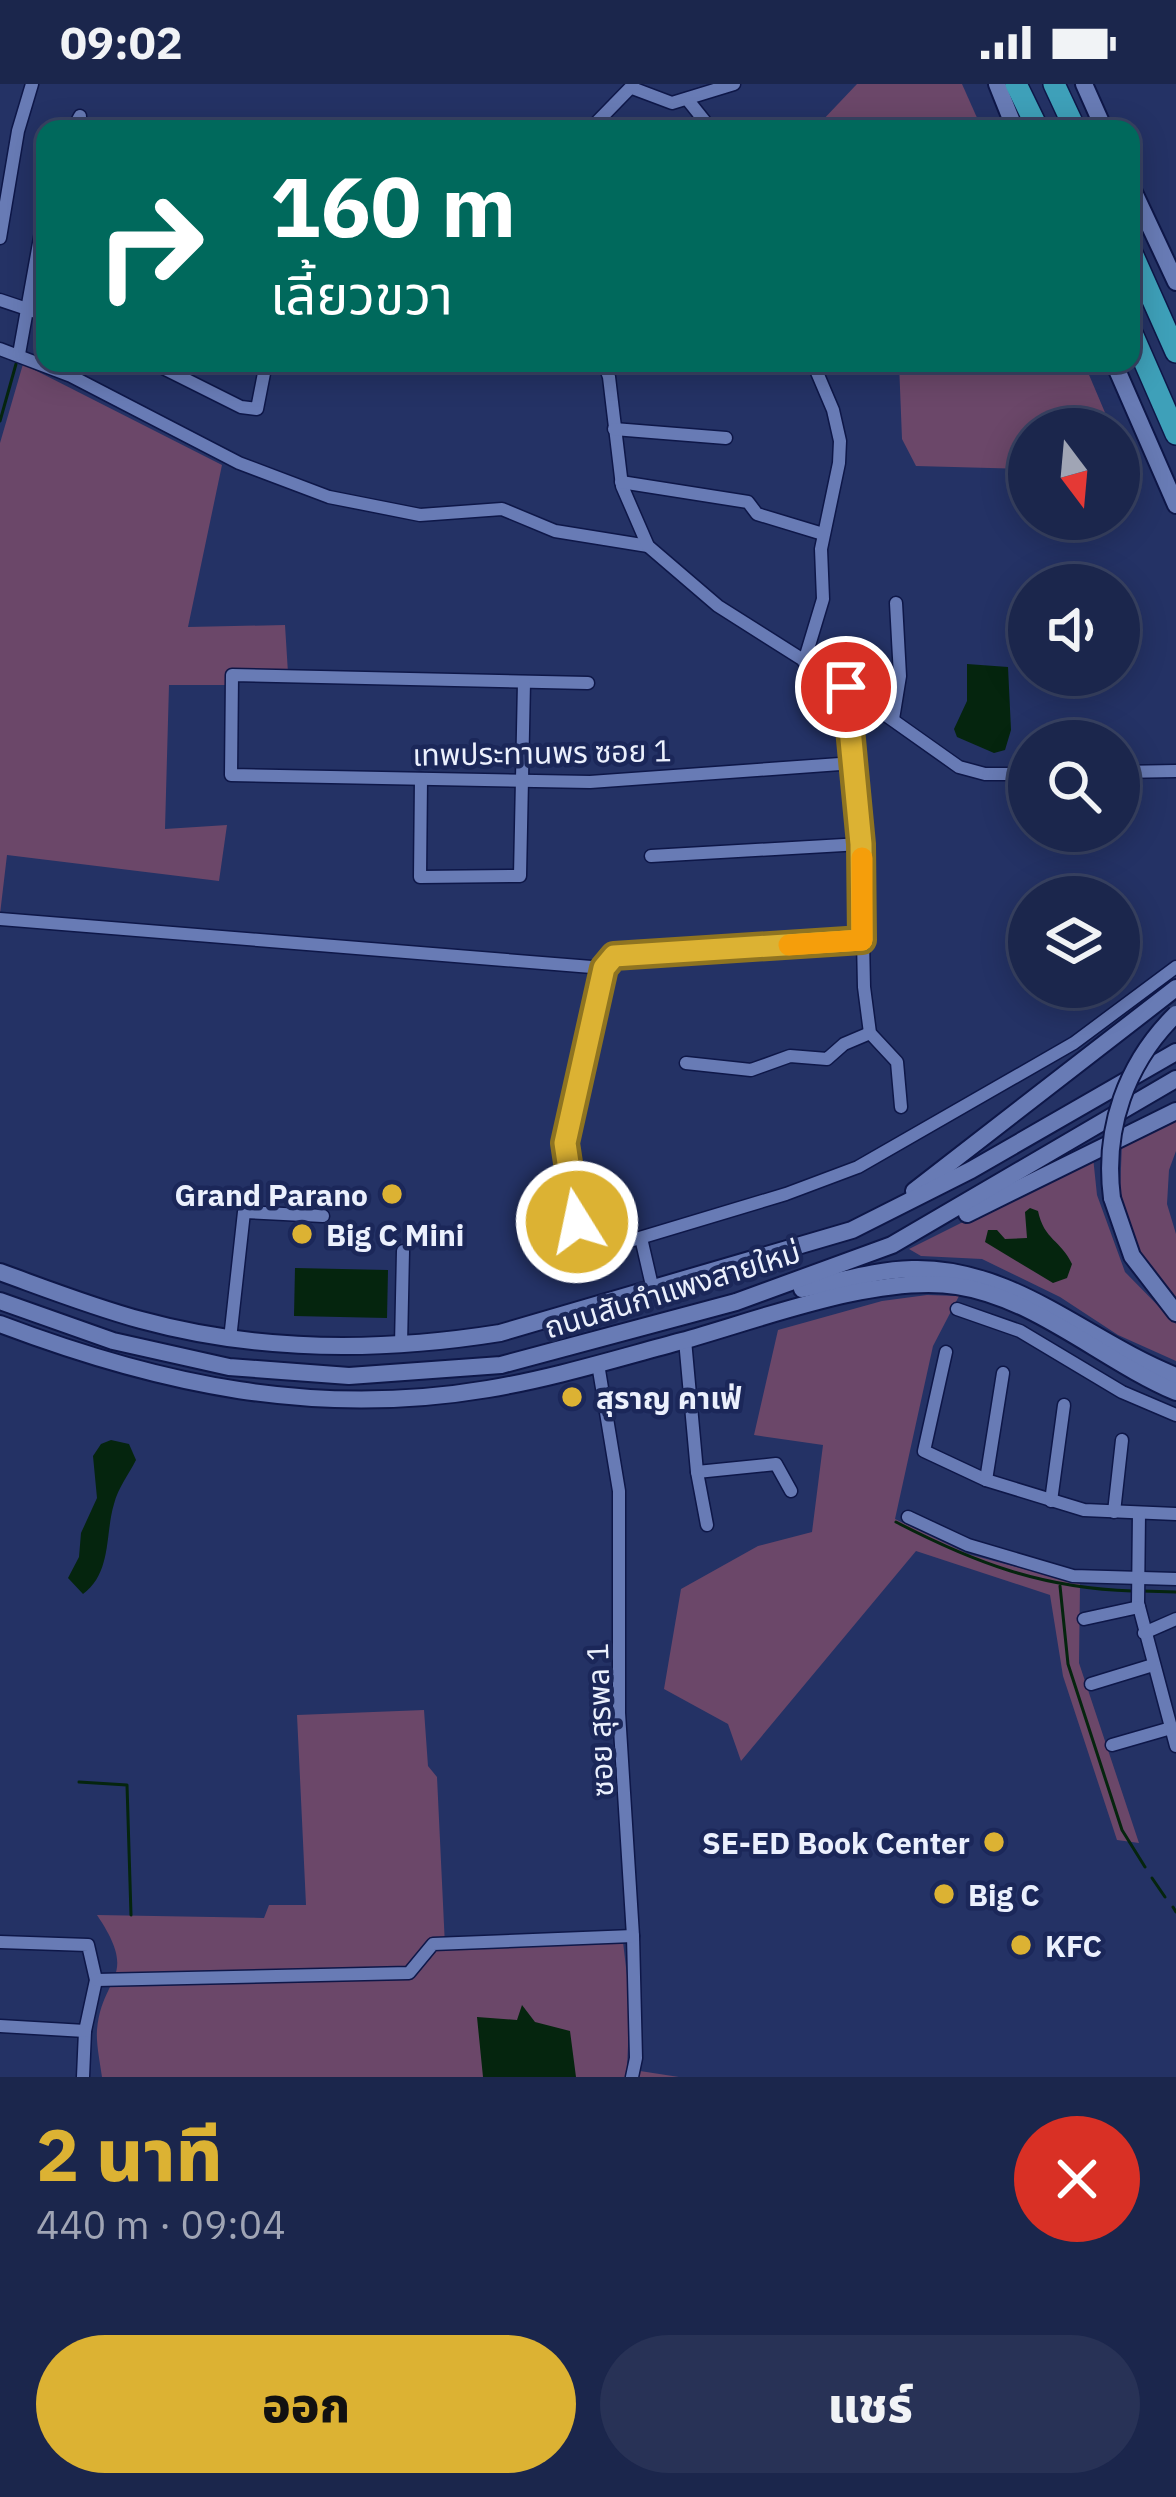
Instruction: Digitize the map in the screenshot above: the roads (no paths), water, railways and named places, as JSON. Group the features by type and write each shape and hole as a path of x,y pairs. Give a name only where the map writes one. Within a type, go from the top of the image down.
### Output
{"highway":[{"path":"1054,84 1071,120"},
{"path":"1003,87 1030,120"},
{"path":"1140,270 1176,352"},
{"path":"1140,352 1176,434"}],"main road":[{"path":"1084,84 1100,120"},
{"path":"1003,87 1012,120"},
{"path":"1140,205 1176,282"},
{"path":"1118,372 1176,505"},
{"path":"880,1217 1176,988"},
{"path":"1176,1014 1143,1053 1119,1104 1110,1145 1112,1198 1132,1256 1176,1313"},
{"name":"ถนนสันกำแพงสายใหม่","path":"0,1272 128,1317 230,1339 319,1346 401,1345 500,1333 809,1244 880,1217 1176,1052"},
{"name":"ถนนสันกำแพงสายใหม่","path":"0,1301 113,1341 189,1361 274,1372 350,1376 443,1372 546,1355 736,1302 914,1235 1176,1079"},
{"path":"914,1235 1176,1111"},
{"path":"736,1302 872,1273 916,1269 961,1273 1027,1296 1176,1376"},
{"path":"0,1324 163,1377 278,1397 372,1400 484,1390 876,1289 924,1283 976,1290 1012,1304 1128,1371 1176,1392"},
{"path":"113,1341 163,1377"},
{"path":"546,1355 591,1366"},
{"path":"372,1400 443,1372"}],"street":[{"path":"0,238 16,143 32,84"},
{"path":"599,120 632,86 671,103 734,84"},
{"path":"687,99 704,120"},
{"path":"0,139 16,143"},
{"path":"19,354 36,260"},
{"path":"0,300 36,312"},
{"path":"0,349 36,361"},
{"path":"62,372 220,455 328,497 421,515 502,509 555,531 647,546"},
{"path":"171,372 241,407 257,409 264,372"},
{"path":"607,372 621,482 647,546 718,606 970,772 1008,773"},
{"path":"804,662 823,599 824,534 840,441 816,372"},
{"path":"614,429 726,438"},
{"path":"621,482 748,502 757,514 824,534"},
{"path":"893,719 900,676 896,603"},
{"name":"เทพประทานพร ซอย 1","path":"524,682 232,675 231,775 590,782 854,763"},
{"path":"421,778 419,878 520,876 524,682 588,683"},
{"path":"846,687 861,844 862,940 871,1033 897,1062 901,1107"},
{"path":"1140,772 1176,771"},
{"path":"651,856 861,844"},
{"path":"0,919 604,968"},
{"path":"862,940 614,956 604,968 565,1143 583,1255 825,1181 886,1154 1074,1043 1176,967"},
{"path":"686,1063 751,1070 790,1056 827,1058 871,1033"},
{"path":"230,1339 244,1212 323,1216"},
{"path":"641,1238 653,1290"},
{"path":"401,1345 403,1251"},
{"path":"1005,1324 1012,1304"},
{"path":"957,1309 1005,1324 1122,1392 1176,1414"},
{"path":"685,1340 697,1472 707,1525"},
{"path":"946,1352 924,1451 986,1480 1084,1510 1176,1514"},
{"name":"ซอย สุรพล 1","path":"591,1366 619,1491 619,1713 633,1936 632,2077"},
{"path":"986,1480 1003,1373"},
{"path":"1051,1501 1064,1405"},
{"path":"1114,1512 1122,1440"},
{"path":"697,1472 776,1464 791,1491"},
{"path":"1139,1513 1139,1605 1176,1745"},
{"path":"908,1517 968,1545 1073,1576 1138,1582 1176,1579"},
{"path":"1084,1619 1139,1605"},
{"path":"1144,1633 1176,1618"},
{"path":"1090,1684 1153,1666"},
{"path":"1162,1698 1176,1692"},
{"path":"1112,1745 1171,1728"},
{"path":"96,1980 409,1973 433,1944 633,1936"},
{"path":"0,1942 88,1945 96,1980 85,2030 83,2077"},
{"path":"0,2026 85,2030"}],"waterway":[{"path":"0,421 16,364"},
{"path":"896,1522 1010,1571 1068,1585 1132,1591"},
{"path":"1060,1586 1068,1664 1122,1830 1145,1867"},
{"path":"1142,1591 1176,1592"},
{"path":"79,1782 127,1785 131,1915"},
{"path":"1152,1878 1165,1897"},
{"path":"1173,1907 1176,1912"}],"place":[{"name":"Grand Parano","path":"392,1194"},
{"name":"Big C Mini","path":"302,1234"},
{"name":"สุราญ คาเฟ่","path":"572,1397"},
{"name":"SE-ED Book Center","path":"994,1842"},
{"name":"Big C","path":"944,1894"},
{"name":"KFC","path":"1021,1945"}]}
